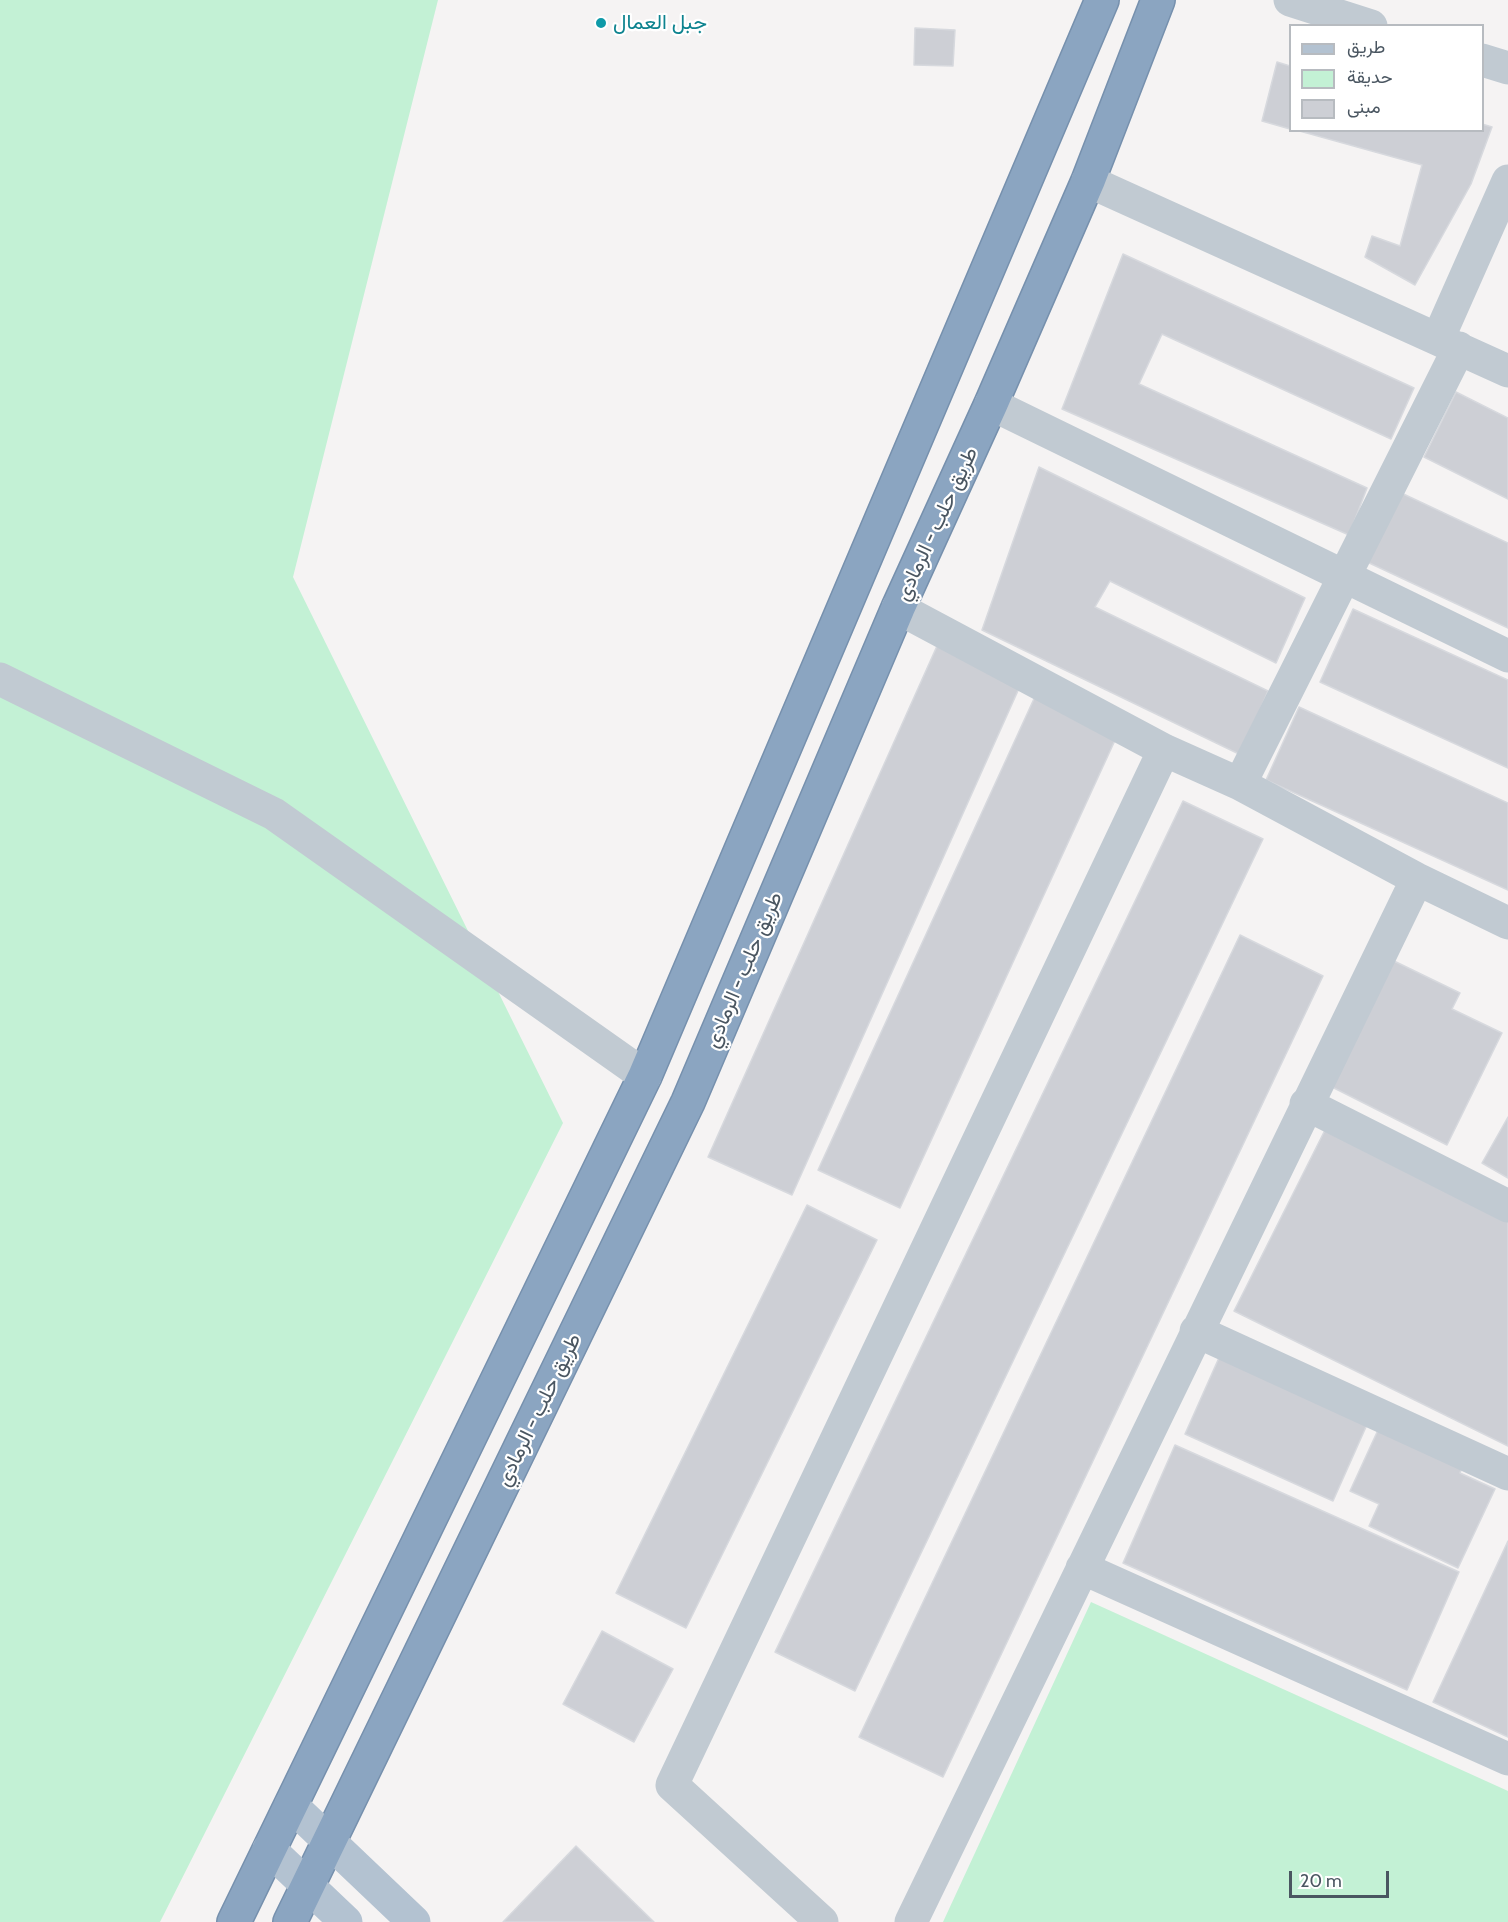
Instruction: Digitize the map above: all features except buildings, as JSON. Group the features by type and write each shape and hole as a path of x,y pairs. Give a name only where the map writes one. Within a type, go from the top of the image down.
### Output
{"highway":[{"path":"234,1922 645,1076 1102,0"},
{"name":"طريق حلب - الرمادي","path":"290,1922 688,1102 898,608 991,404 1088,181 1158,0"}],"main road":[{"path":"291,1805 414,1922"},
{"path":"269,1849 346,1922"}],"street":[{"path":"1290,0 1365,24"},
{"path":"1484,61 1508,68"},
{"path":"1088,181 1508,371"},
{"path":"1240,784 1343,577 1449,343 1508,181"},
{"path":"991,404 1508,656"},
{"path":"898,608 1164,750 1240,784 1417,879 1508,923"},
{"path":"0,679 274,814 645,1076"},
{"path":"822,1922 672,1785 1164,750"},
{"path":"911,1922 1417,879"},
{"path":"1306,1104 1508,1206"},
{"path":"1196,1331 1508,1474"},
{"path":"1082,1568 1508,1759"}],"green space":[{"path":"0,0 438,0 293,577 563,1123 160,1922 0,1922"},
{"path":"1091,1602 1508,1791 1508,1922 943,1922"}],"place":[{"name":"جبل العمال","path":"601,23"}]}
